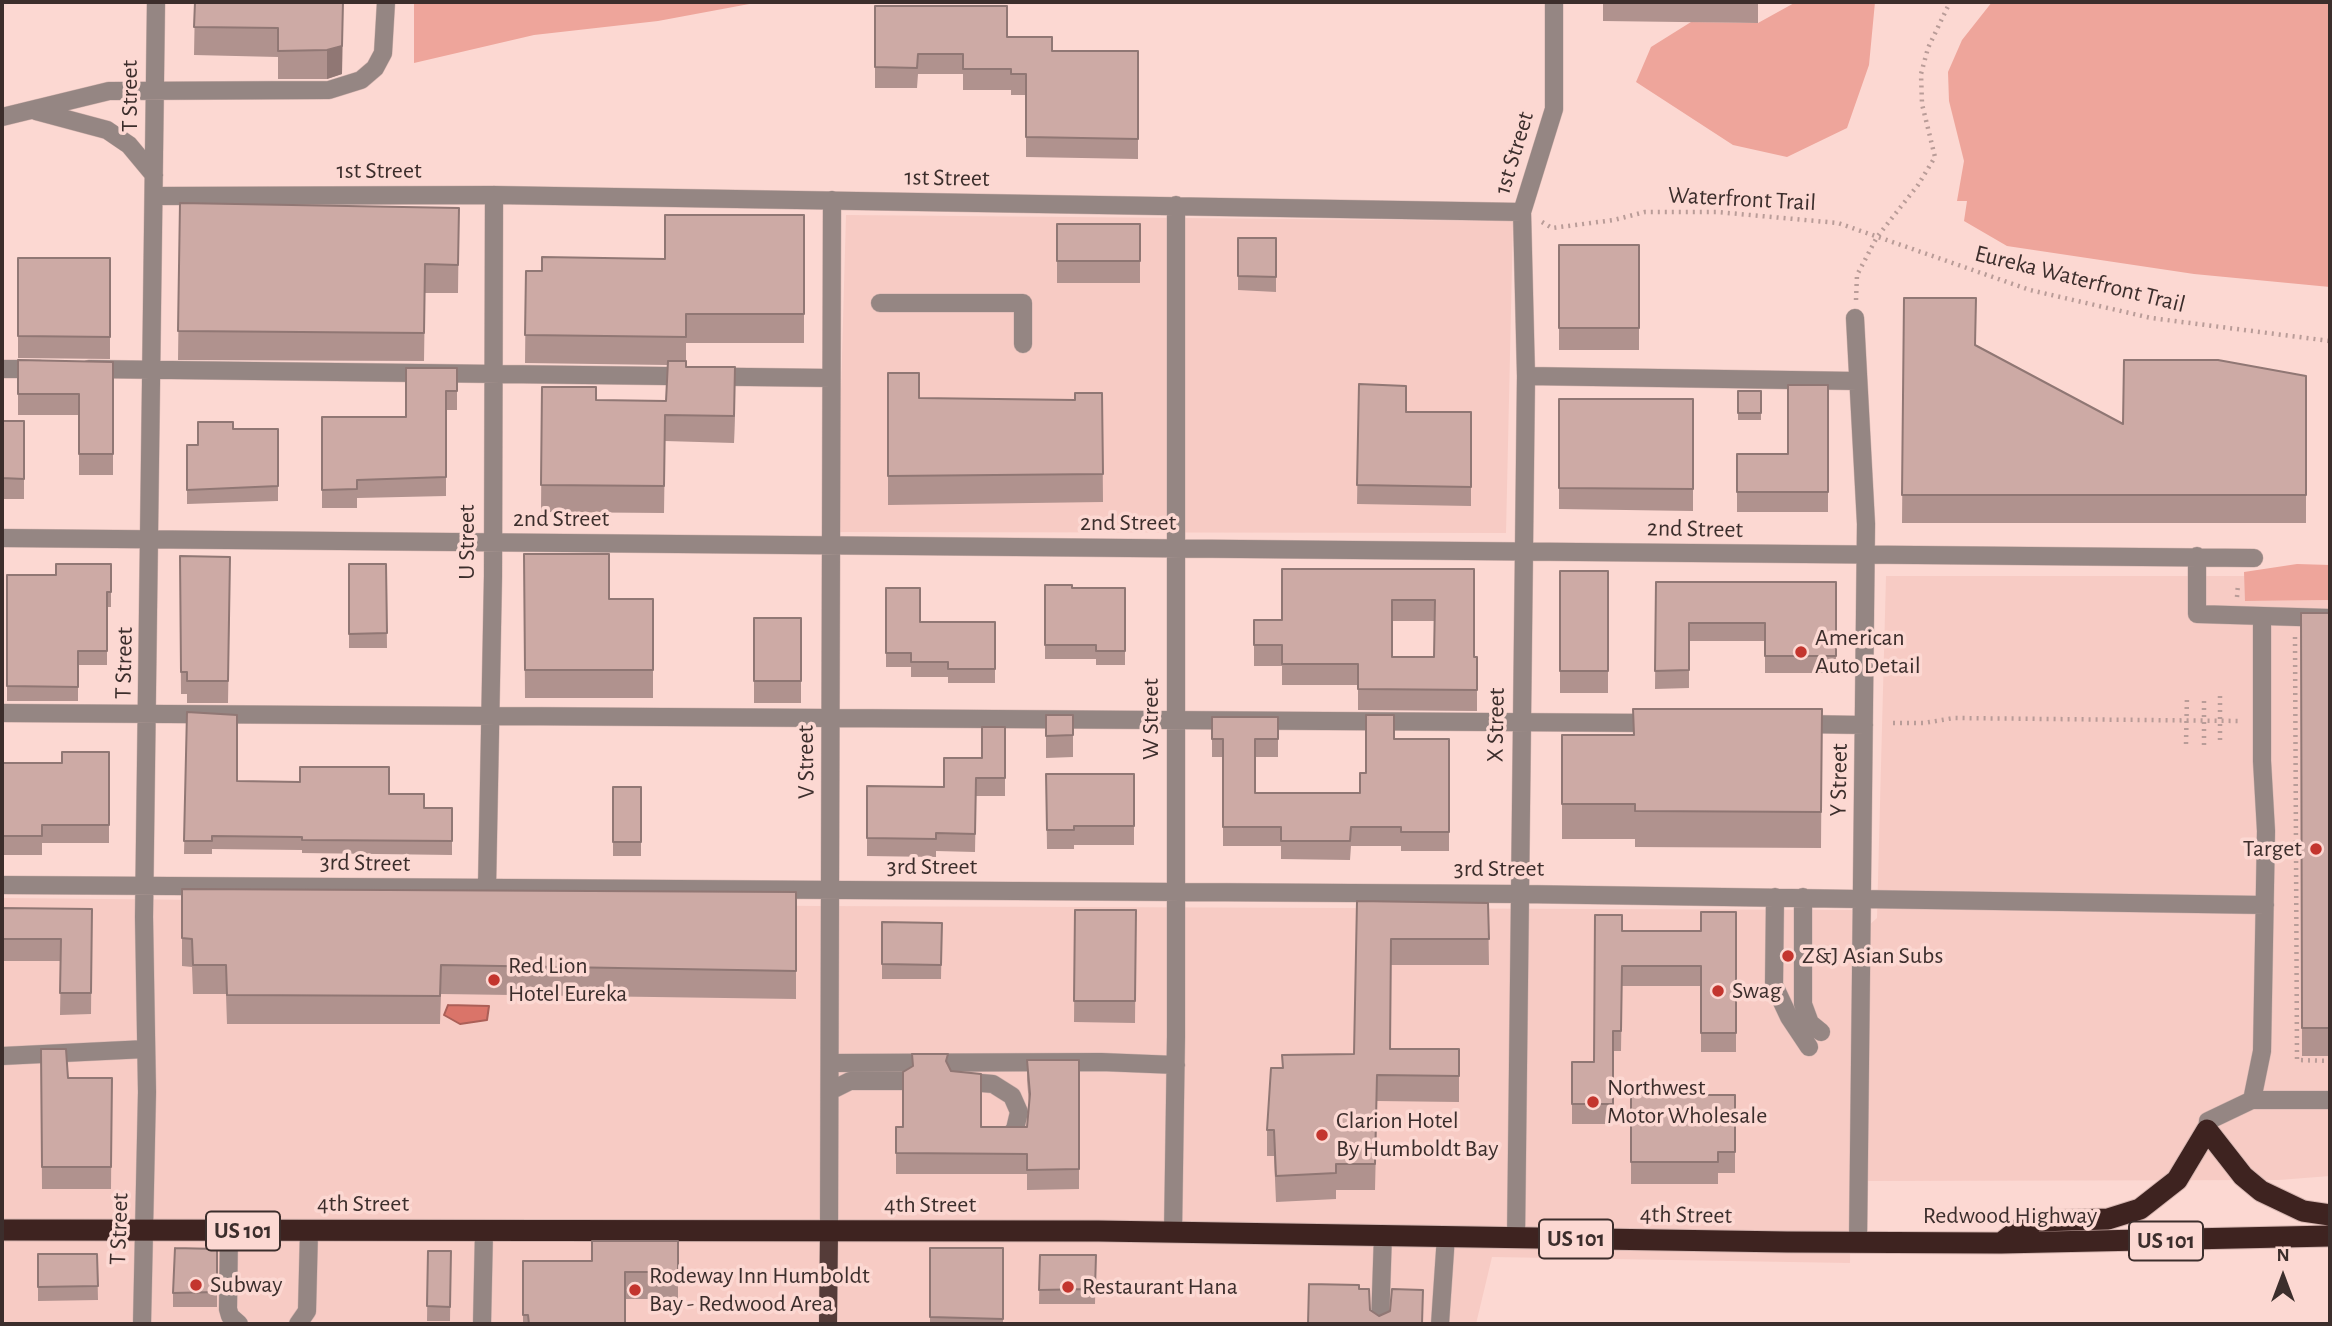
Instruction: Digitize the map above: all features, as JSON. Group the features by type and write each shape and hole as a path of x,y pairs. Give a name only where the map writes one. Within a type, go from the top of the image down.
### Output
{"highway":[{"path":"2001,1243 2019,1229 2037,1222 2108,1219 2140,1209 2177,1180 2207,1130 2243,1177 2261,1191 2304,1211 2330,1215"},
{"name":"4th Street","path":"2,1230 1383,1234 1858,1242"},
{"name":"Redwood Highway","path":"1858,1242 2001,1243 2330,1237"}],"main road":[{"name":"V Street","path":"828,1324 829,1231"}],"street":[{"name":"T Street","path":"142,1324 156,2"},
{"path":"2,117 109,91 329,90 361,80 375,68 383,53 386,2"},
{"name":"1st Street","path":"155,196 494,195 1522,212 1554,109 1554,2"},
{"path":"32,110 107,130 129,145 154,176"},
{"name":"U Street","path":"487,888 494,195"},
{"name":"V Street","path":"829,1231 832,200"},
{"name":"W Street","path":"1173,1233 1176,1065 1177,205"},
{"name":"X Street","path":"1516,1238 1526,376 1522,212"},
{"path":"880,303 1023,303 1023,344"},
{"name":"Y Street","path":"1855,318 1866,555 1858,1242"},
{"path":"2,369 831,378"},
{"path":"1526,376 1857,381"},
{"name":"2nd Street","path":"2,538 2254,558"},
{"path":"2197,556 2197,614 2330,618"},
{"path":"2252,1100 2262,1051 2266,905 2262,617"},
{"path":"2,713 1671,723"},
{"path":"1781,724 1864,725"},
{"name":"3rd Street","path":"2,885 1520,894 2266,905"},
{"path":"1775,897 1774,985 1789,1017 1808,1047"},
{"path":"1803,897 1803,1004 1810,1023 1821,1032"},
{"path":"2,1056 146,1049"},
{"path":"831,1063 1101,1062 1176,1065"},
{"path":"830,1091 850,1081 903,1081"},
{"path":"957,1081 993,1084 1012,1096 1019,1112 1019,1121 1010,1135"},
{"path":"2207,1130 2207,1121 2252,1100 2330,1100"},
{"path":"229,1231 228,1309 230,1316 239,1324"},
{"path":"298,1324 307,1311 309,1231"},
{"path":"482,1324 484,1231"},
{"path":"1380,1324 1383,1234"},
{"path":"1440,1324 1446,1237"}],"path":[{"path":"1855,318 1857,275 1877,237 1918,185 1935,157 1922,104 1921,74 1928,48 1950,2"},
{"name":"Waterfront Trail","path":"1522,212 1552,228 1614,220 1645,212 1795,217 1838,223 1877,237"},
{"name":"Eureka Waterfront Trail","path":"1877,237 2030,290 2151,318 2330,341"},
{"path":"2237,617 2238,584"},
{"path":"2262,637 2295,636 2297,1060 2330,1061"},
{"path":"2186,744 2187,696"},
{"path":"2204,696 2204,745"},
{"path":"2220,696 2220,745"},
{"path":"1893,723 1924,723 1954,718 2243,720"}],"shaded area":[{"path":"414,2 760,2 658,21 534,35 414,63"},
{"path":"1796,2 1875,2 1869,65 1847,128 1787,157 1733,145 1636,82 1651,47 1691,22 1758,23"},
{"path":"1992,2 2330,2 2330,287 2194,274 2007,246 1964,221 1967,201 1957,201 1964,161 1949,101 1948,72 1962,40"},
{"path":"846,215 1513,221 1506,533 837,532"},
{"path":"2297,564 2330,565 2330,600 2245,601 2244,572"},
{"path":"1886,576 2246,576 2245,601 2330,600 2330,1176 2279,1180 1866,1181 1868,926 1877,918"},
{"path":"2,898 816,906 1852,910 1850,1263 1492,1257 1476,1324 2,1324"},
{"path":"448,1005 489,1006 487,1020 460,1024 444,1015"}],"building":[{"path":"195,2 343,2 342,46 327,50 278,51 278,28 194,27"},
{"path":"875,6 1007,6 1007,37 1052,37 1052,51 1138,51 1138,139 1026,137 1026,74 1011,74 1011,69 963,69 963,54 918,54 917,68 875,67"},
{"path":"180,203 459,208 458,265 425,264 424,333 178,331"},
{"path":"665,215 804,215 804,314 686,314 686,337 525,335 526,271 542,271 542,257 665,259"},
{"path":"1057,224 1140,224 1140,261 1057,261"},
{"path":"1238,238 1276,238 1276,277 1238,276"},
{"path":"1559,245 1639,245 1639,328 1559,328"},
{"path":"18,258 110,258 110,337 18,336"},
{"path":"1904,298 1976,298 1975,345 2123,424 2124,360 2218,360 2306,376 2306,495 1902,495"},
{"path":"18,360 113,362 113,454 79,454 79,394 18,394"},
{"path":"668,361 686,361 686,367 735,367 734,416 665,415 664,486 541,485 542,387 596,387 596,400 666,401"},
{"path":"406,368 457,368 457,391 446,391 446,477 357,480 357,489 322,490 322,417 406,417"},
{"path":"888,373 919,373 919,398 1075,400 1075,393 1102,393 1103,474 888,476"},
{"path":"1359,384 1406,386 1406,412 1471,412 1471,487 1357,485"},
{"path":"1788,385 1828,385 1828,492 1737,492 1737,454 1788,454"},
{"path":"1738,391 1761,391 1761,413 1738,413"},
{"path":"1559,399 1693,399 1693,489 1559,488"},
{"path":"2,421 24,421 24,479 2,478"},
{"path":"198,422 233,422 233,429 278,429 278,486 187,490 187,445 198,445"},
{"path":"524,554 609,554 609,599 653,599 653,670 525,670"},
{"path":"180,556 230,557 228,681 187,681 187,672 181,672"},
{"path":"56,564 111,564 111,592 107,592 107,651 78,651 78,687 7,686 7,575 56,575"},
{"path":"349,564 386,564 387,633 349,634"},
{"path":"1282,569 1474,569 1474,657 1477,657 1477,690 1358,689 1358,664 1282,664 1282,645 1254,645 1254,620 1282,620","holes":["1392,600 1435,600 1434,657 1392,657"]},
{"path":"1560,571 1608,571 1608,671 1560,671"},
{"path":"1656,582 1836,582 1836,656 1765,656 1765,623 1689,623 1689,670 1655,671"},
{"path":"1045,585 1125,588 1125,651 1096,651 1096,645 1045,645"},
{"path":"886,588 920,588 920,622 995,622 995,669 948,669 948,662 911,662 911,653 886,653"},
{"name":"Target","path":"2301,613 2330,613 2330,1028 2302,1028"},
{"path":"754,618 801,618 801,681 754,681"},
{"path":"1633,709 1822,709 1821,812 1635,811 1635,804 1562,804 1562,735 1634,735"},
{"path":"187,712 237,715 237,781 300,782 300,767 389,767 389,794 424,794 424,808 452,808 452,841 302,840 302,837 212,836 212,841 184,841"},
{"path":"1046,715 1073,715 1073,735 1046,736"},
{"path":"1366,715 1394,715 1394,739 1449,739 1449,832 1401,832 1401,827 1351,827 1350,841 1281,841 1281,827 1223,827 1223,739 1212,739 1212,717 1278,717 1278,739 1255,739 1255,793 1360,793 1360,773 1366,773"},
{"path":"982,727 1005,727 1005,778 976,778 975,834 936,833 936,839 867,838 867,786 944,787 944,758 982,758"},
{"path":"62,752 109,752 109,825 42,825 42,836 2,836 2,763 62,763"},
{"path":"1046,774 1134,774 1134,826 1074,826 1074,830 1047,830"},
{"path":"613,787 641,787 641,842 613,842"},
{"name":"Red Lion Hotel Eureka","path":"182,889 796,892 796,971 441,965 440,996 227,995 226,965 193,965 192,939 182,938"},
{"path":"1357,901 1488,903 1489,939 1391,939 1390,1049 1459,1049 1459,1076 1377,1075 1375,1164 1336,1164 1336,1173 1276,1176 1274,1130 1267,1130 1271,1068 1283,1068 1282,1055 1354,1054"},
{"path":"2,908 92,909 91,993 60,993 61,939 2,939"},
{"path":"1075,910 1136,910 1135,1001 1074,1001"},
{"path":"1701,912 1736,912 1736,1033 1701,1033 1701,966 1622,966 1621,1031 1613,1031 1613,1104 1572,1104 1572,1062 1594,1062 1595,915 1622,915 1622,931 1701,931"},
{"path":"882,922 942,923 941,965 882,964"},
{"path":"41,1049 66,1049 68,1078 112,1078 111,1167 42,1167"},
{"path":"912,1054 948,1054 946,1061 951,1071 981,1074 981,1127 1027,1127 1030,1094 1027,1060 1079,1060 1079,1169 1027,1170 1027,1154 896,1153 896,1127 903,1127 903,1072 913,1066"},
{"path":"1631,1095 1735,1095 1735,1152 1718,1152 1718,1162 1631,1162"},
{"path":"592,1241 678,1241 678,1272 625,1272 625,1324 529,1324 528,1315 523,1315 523,1261 592,1261"},
{"name":"Subway","path":"175,1248 217,1249 217,1292 173,1293"},
{"path":"930,1248 1003,1248 1003,1319 930,1317"},
{"path":"428,1251 451,1251 450,1307 427,1306"},
{"path":"38,1254 97,1254 98,1286 38,1287"},
{"path":"1040,1255 1096,1255 1095,1289 1039,1290"},
{"path":"1309,1284 1359,1285 1359,1289 1369,1289 1370,1310 1379,1316 1390,1311 1392,1289 1423,1290 1422,1324 1308,1324"}],"place":[{"name":"American Auto Detail","path":"1801,652"},
{"name":"Target","path":"2316,849"},
{"name":"Z&J Asian Subs","path":"1788,956"},
{"name":"Red Lion Hotel Eureka","path":"494,980"},
{"name":"Swag","path":"1718,991"},
{"name":"Northwest Motor Wholesale","path":"1593,1102"},
{"name":"Clarion Hotel By Humboldt Bay","path":"1322,1135"},
{"name":"Subway","path":"196,1285"},
{"name":"Restaurant Hana","path":"1068,1287"},
{"name":"Rodeway Inn Humboldt Bay - Redwood Area","path":"635,1290"}]}
